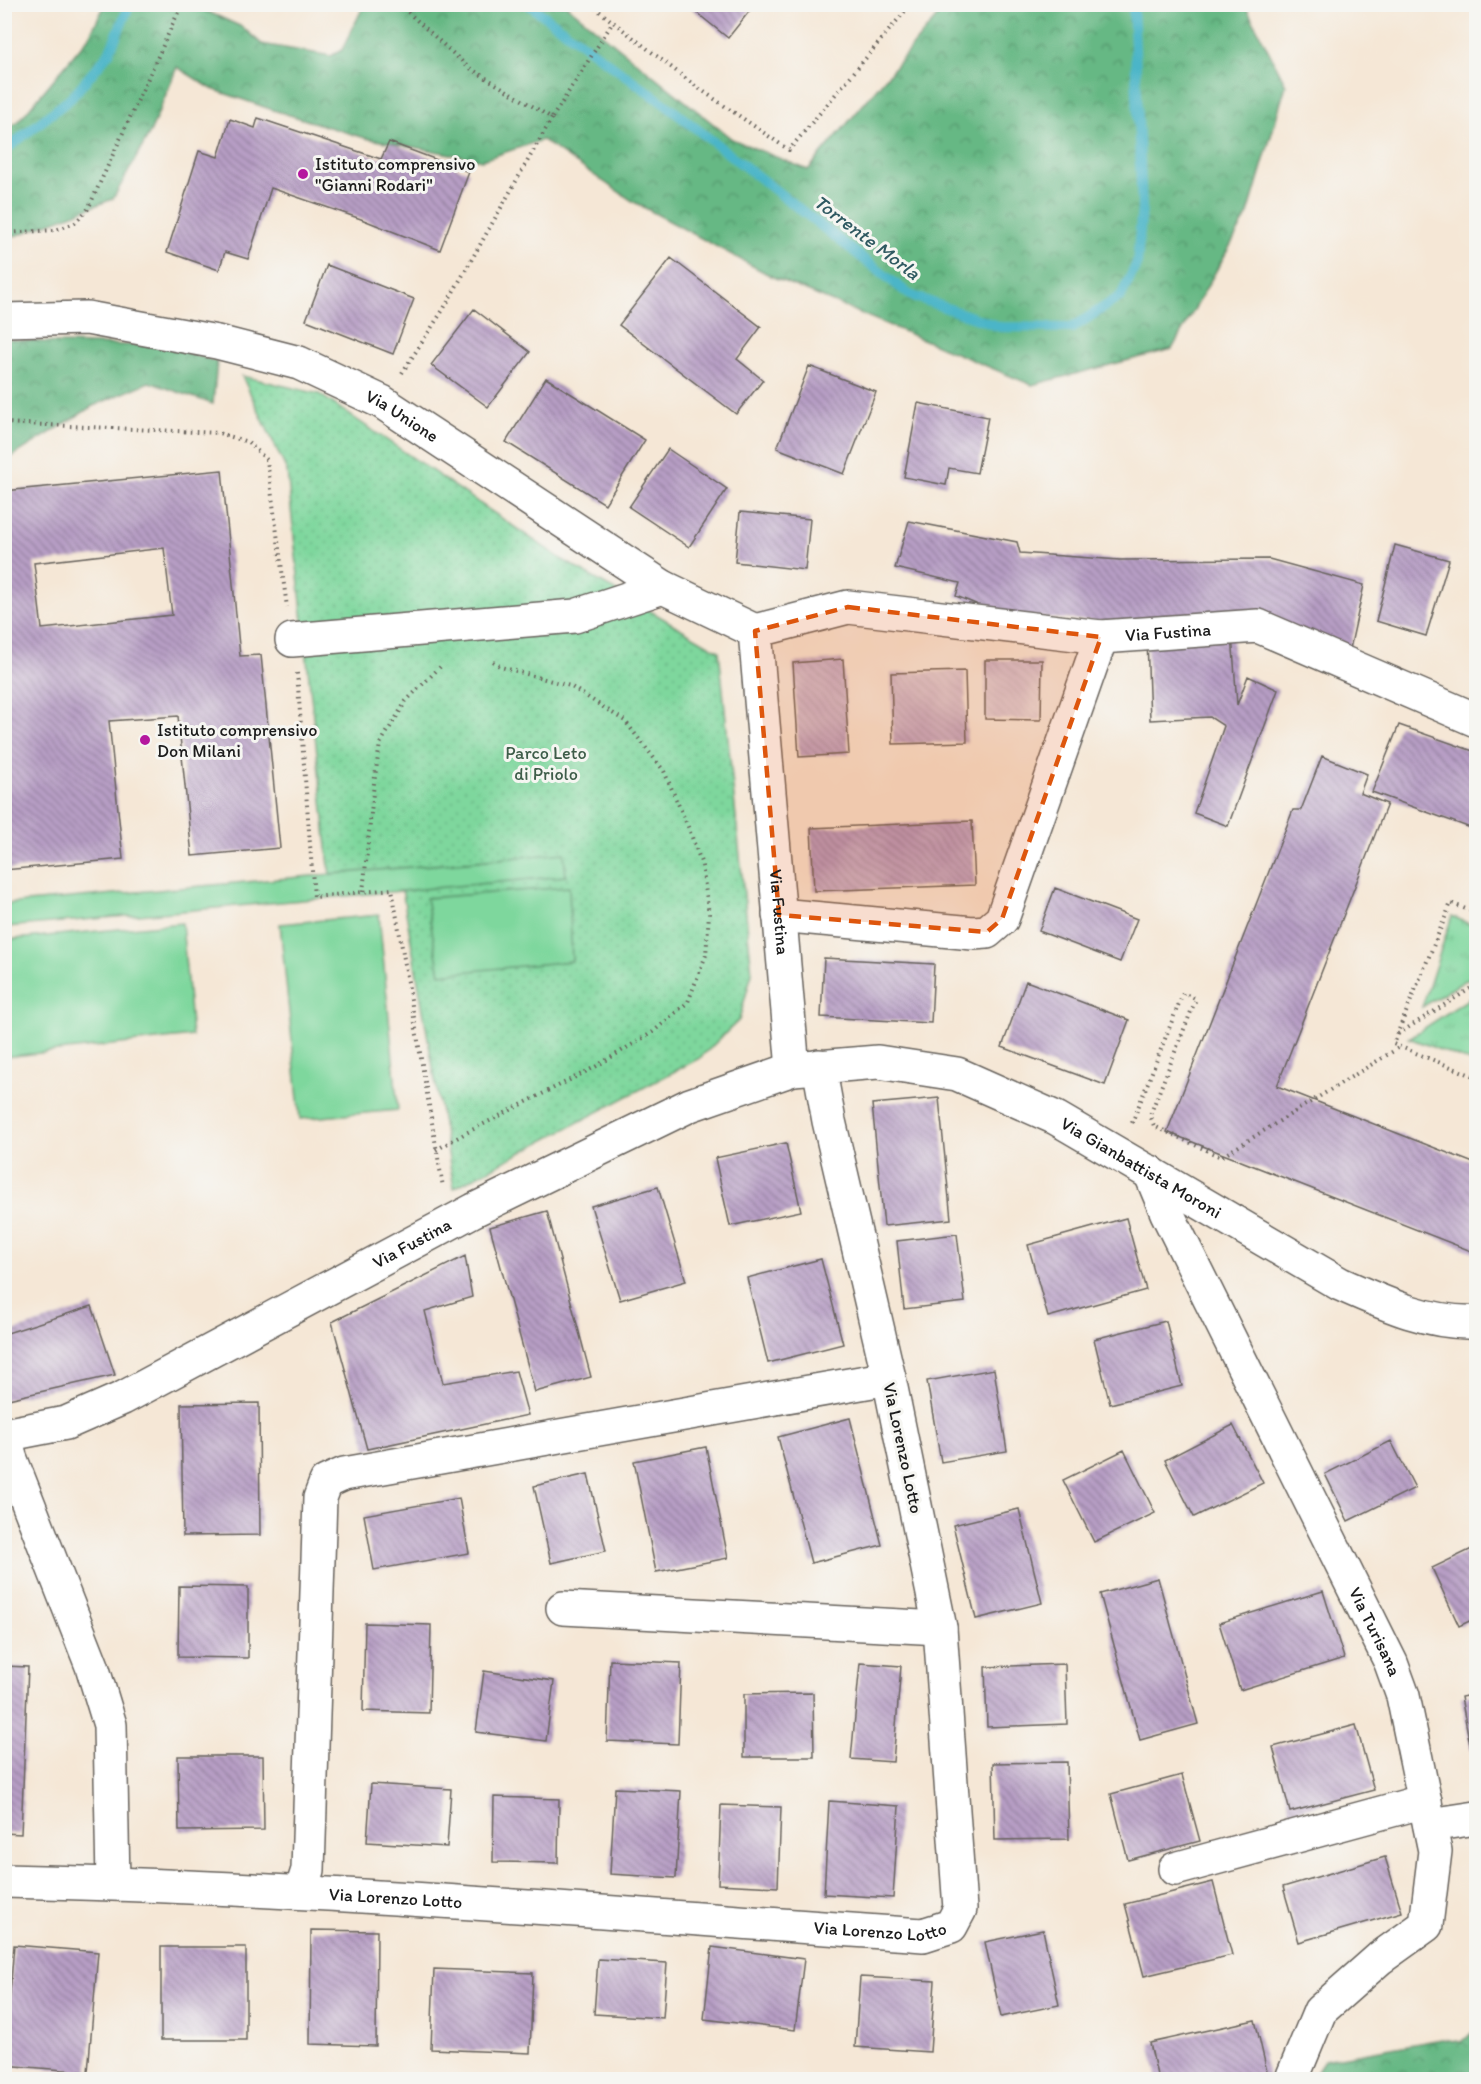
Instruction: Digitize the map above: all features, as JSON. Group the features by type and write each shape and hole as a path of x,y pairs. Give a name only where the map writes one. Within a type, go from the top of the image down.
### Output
{"street":[{"name":"Via Unione","path":"4,320 87,318 217,342 299,363 382,402 663,587 755,631"},
{"path":"292,640 575,616 663,587"},
{"name":"Via Fustina","path":"5,1435 66,1423 123,1398 452,1221 690,1106 806,1067 779,915 755,631 848,607 1101,637 1258,626 1476,720"},
{"path":"779,915 973,933 987,932 1002,919 1101,637"},
{"name":"Via Gianbattista Moroni","path":"806,1067 878,1062 957,1074 1056,1118 1350,1288 1389,1306 1429,1317 1476,1322"},
{"name":"Via Lorenzo Lotto","path":"4,1881 113,1883 301,1892 923,1935 951,1926 960,1909 940,1628 889,1378 829,1121 806,1067"},
{"name":"Via Turisana","path":"1150,1172 1167,1213 1391,1663 1403,1696 1435,1851 1426,1925 1380,1958 1320,2011 1293,2076"},
{"path":"301,1892 308,1870 320,1497 326,1482 344,1474 889,1378"},
{"path":"5,1435 10,1456 92,1666 110,1725 113,1883"},
{"path":"563,1608 940,1628"},
{"path":"1175,1869 1427,1813 1476,1818"}],"path":[{"path":"4,233 55,230 75,223 88,209 182,4"},
{"path":"399,4 468,67 552,118"},
{"path":"590,4 694,85 789,150 911,4"},
{"path":"382,402 443,310 552,118 613,22"},
{"path":"4,423 219,433 248,441 267,460 300,696 314,897 392,889 436,1150 452,1221"},
{"path":"436,1150 595,1067 652,1032 688,1002 706,955 709,914 702,865 664,771 625,721 570,686 501,667 483,655"},
{"path":"363,892 380,744 406,701 448,659"},
{"path":"1476,913 1451,903 1393,1044 1476,1077"},
{"path":"1397,1035 1476,985"},
{"path":"1119,1154 1183,993 1196,999 1150,1115 1151,1121 1154,1126 1221,1157 1400,1047"}],"highlighted area":[{"path":"848,607 1101,637 1002,919 987,932 779,915 755,631"}],"green space":[{"path":"105,5 193,5 242,27 262,44 331,56 342,50 364,5 566,5 732,139 808,170 947,5 1245,5 1286,85 1248,214 1172,349 1032,385 773,277 634,202 542,140 482,160 365,138 212,89 177,67 151,131 113,199 5,240 5,130 18,122 88,38"},
{"path":"5,339 169,346 217,362 213,404 149,382 93,406 5,461"},
{"name":"Parco Leto di Priolo","path":"242,376 319,394 563,560 719,651 752,973 739,1020 700,1058 454,1188 400,878 330,876 287,471"},
{"path":"564,853 566,876 7,927 5,904"},
{"path":"569,887 572,961 440,974 426,898"},
{"path":"379,915 398,1110 300,1119 280,924"},
{"path":"1452,916 1476,927 1476,974 1422,1007"},
{"path":"182,923 192,1036 5,1057 5,940"},
{"path":"1476,994 1476,1064 1409,1038"},
{"path":"1476,2029 1476,2079 1311,2079 1324,2060 1442,2039 1462,2042"}],"building":[{"path":"686,4 755,4 728,38"},
{"path":"258,118 381,159 389,142 469,172 440,250 361,219 271,188 248,259 225,252 219,270 167,252 199,151 218,157 230,119 255,128"},
{"path":"671,258 761,327 737,359 763,380 736,414 619,325"},
{"path":"327,265 414,299 393,354 306,320"},
{"path":"474,309 530,352 488,407 431,365"},
{"path":"809,366 876,392 844,474 777,448"},
{"path":"546,378 645,440 605,504 506,442"},
{"path":"918,403 988,417 977,473 949,468 946,485 904,477"},
{"path":"668,449 727,489 689,547 629,507"},
{"path":"222,470 240,656 261,655 280,848 192,856 178,716 109,721 123,859 4,870 4,491","holes":["164,548 172,615 42,629 34,563"]},
{"path":"740,512 810,519 805,570 735,562"},
{"path":"909,521 1017,542 1020,553 1120,560 1269,559 1364,585 1350,649 1110,622 973,613 976,604 956,596 960,583 895,568"},
{"path":"1395,545 1449,560 1426,636 1376,621"},
{"path":"1232,634 1237,705 1248,676 1278,690 1228,826 1194,813 1224,726 1210,717 1150,720 1147,640"},
{"path":"843,659 849,754 799,757 793,663"},
{"path":"985,660 1042,660 1041,720 985,719"},
{"path":"965,671 967,742 893,744 891,673"},
{"path":"1399,725 1476,752 1476,830 1372,792"},
{"path":"1322,756 1367,774 1360,793 1387,804 1277,1086 1476,1164 1476,1253 1167,1132 1293,810 1301,810"},
{"path":"972,821 975,885 814,891 811,828"},
{"path":"1055,888 1137,919 1120,962 1039,931"},
{"path":"824,958 934,964 931,1023 821,1017"},
{"path":"1026,981 1129,1020 1105,1085 1002,1047"},
{"path":"939,1098 951,1219 884,1226 872,1104"},
{"path":"786,1143 801,1211 730,1226 715,1158"},
{"path":"658,1187 686,1281 620,1300 591,1206"},
{"path":"547,1211 591,1377 535,1392 490,1227"},
{"path":"1126,1218 1146,1290 1048,1317 1028,1245"},
{"path":"957,1234 965,1302 904,1309 897,1241"},
{"path":"465,1256 472,1297 425,1311 443,1383 516,1371 528,1415 367,1449 332,1322"},
{"path":"821,1259 843,1344 768,1363 747,1278"},
{"path":"92,1306 115,1375 4,1400 4,1334"},
{"path":"1166,1321 1182,1386 1110,1404 1094,1339"},
{"path":"994,1369 1007,1451 941,1462 927,1381"},
{"path":"259,1403 260,1535 183,1536 181,1404"},
{"path":"850,1418 882,1545 811,1563 778,1437"},
{"path":"1233,1425 1263,1483 1194,1517 1165,1460"},
{"path":"1391,1441 1415,1488 1348,1521 1325,1474"},
{"path":"706,1447 728,1558 656,1572 634,1461"},
{"path":"1124,1450 1155,1513 1094,1542 1063,1480"},
{"path":"588,1474 606,1551 551,1563 534,1486"},
{"path":"459,1498 469,1553 374,1570 364,1515"},
{"path":"1019,1509 1042,1603 976,1619 953,1525"},
{"path":"1476,1547 1476,1618 1459,1626 1432,1568"},
{"path":"1158,1578 1198,1724 1140,1740 1100,1594"},
{"path":"179,1586 248,1587 248,1658 178,1657"},
{"path":"1323,1591 1344,1658 1240,1690 1219,1623"},
{"path":"365,1623 431,1625 429,1713 363,1711"},
{"path":"610,1660 681,1663 678,1744 607,1741"},
{"path":"860,1663 901,1666 893,1762 851,1759"},
{"path":"1065,1664 1067,1724 987,1727 985,1667"},
{"path":"4,1666 28,1667 21,1834 4,1833"},
{"path":"484,1671 554,1681 546,1741 476,1732"},
{"path":"813,1693 814,1757 744,1757 744,1694"},
{"path":"1476,1694 1476,1761 1473,1761 1461,1697"},
{"path":"1356,1725 1374,1790 1290,1812 1273,1747"},
{"path":"178,1756 263,1756 264,1830 179,1831"},
{"path":"1067,1762 1069,1839 995,1840 993,1763"},
{"path":"1182,1775 1200,1841 1128,1860 1111,1794"},
{"path":"371,1784 451,1789 447,1847 367,1842"},
{"path":"615,1788 681,1791 676,1878 610,1874"},
{"path":"494,1797 559,1799 558,1863 493,1862"},
{"path":"829,1801 899,1806 893,1898 824,1894"},
{"path":"721,1805 781,1807 778,1887 718,1884"},
{"path":"1385,1857 1402,1912 1299,1942 1283,1887"},
{"path":"1213,1882 1232,1955 1144,1976 1125,1904"},
{"path":"311,1930 377,1931 376,2046 310,2044"},
{"path":"1043,1930 1059,2005 1001,2017 985,1942"},
{"path":"14,1945 98,1952 88,2072 4,2065"},
{"path":"161,1947 246,1947 246,2040 161,2040"},
{"path":"712,1947 804,1959 795,2030 704,2019"},
{"path":"598,1959 667,1963 663,2018 594,2014"},
{"path":"434,1969 533,1973 530,2053 431,2049"},
{"path":"860,1977 935,1981 930,2052 855,2047"},
{"path":"1255,2020 1269,2080 1158,2080 1150,2043"}],"waterway":[{"name":"Torrente Morla","path":"4,151 71,98 109,53 130,4"},
{"name":"Torrente Morla","path":"528,4 666,105 910,295 1000,327 1072,328 1121,296 1137,263 1142,207 1133,4"}],"place":[{"name":"Istituto comprensivo \"Gianni Rodari\"","path":"303,174"},
{"name":"Istituto comprensivo Don Milani","path":"145,740"}]}
